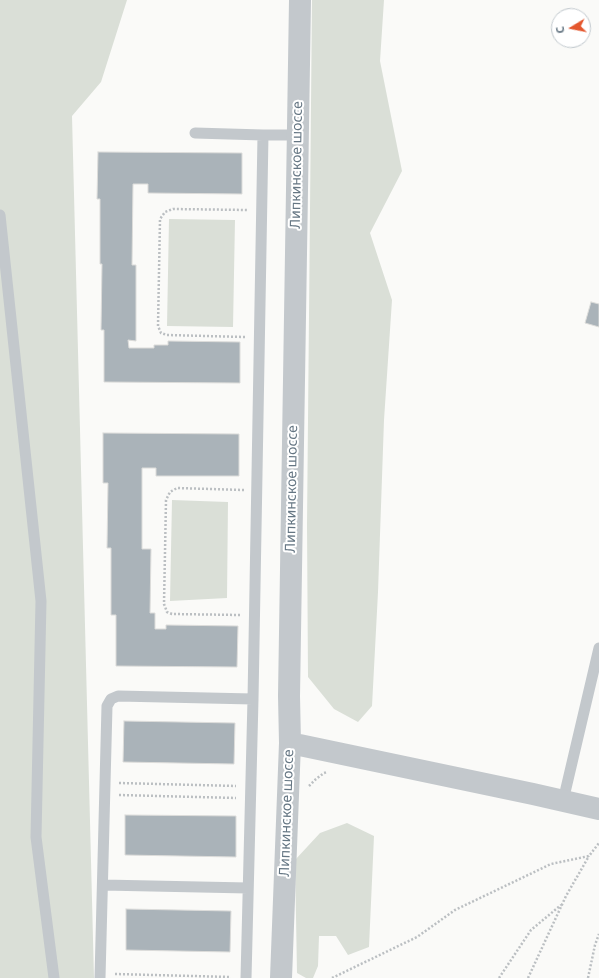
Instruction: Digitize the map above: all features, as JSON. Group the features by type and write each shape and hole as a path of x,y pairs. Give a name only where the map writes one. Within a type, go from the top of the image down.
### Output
{"street":[{"name":"Липкинское шоссе","path":"281,978 290,743 288,696 300,0"},
{"path":"290,743 599,809"}],"lane":[{"path":"194,134 297,135"},
{"path":"246,978 253,699 263,135"},
{"path":"0,216 41,601 36,837 54,978"},
{"path":"563,801 599,648"},
{"path":"100,976 107,706 111,698 118,696 253,699"},
{"path":"103,885 248,888"}],"path":[{"path":"260,337 167,336 161,333 158,326 158,318 160,219 165,212 173,209 262,210"},
{"path":"254,615 172,614 167,612 164,604 166,500 170,492 177,488 257,490"},
{"path":"105,783 251,787"},
{"path":"105,795 250,799"},
{"path":"528,978 562,904 589,856 599,843"},
{"path":"332,978 417,937 455,910 551,864 589,856"},
{"path":"499,978 531,930 562,904"},
{"path":"588,978 595,945 599,934"},
{"path":"100,976 246,978"}],"shaded area":[{"path":"0,0 127,0 101,82 72,116 94,978 0,978"},
{"path":"312,0 384,0 380,61 402,171 370,233 392,300 384,420 378,592 372,706 358,722 334,709 308,677 307,525"},
{"path":"169,219 235,220 233,327 167,326"},
{"path":"172,500 228,502 227,598 170,601"},
{"path":"347,823 374,836 369,947 348,955 336,936 319,936 318,966 313,978 306,978 297,973 295,860 320,833"}],"building":[{"path":"98,152 242,153 242,194 148,193 148,184 133,184 132,265 136,265 136,341 128,340 129,348 154,348 154,345 168,345 168,341 240,342 240,383 104,382 104,330 101,330 102,264 100,264 100,199 97,199"},
{"path":"591,302 599,304 599,327 585,323"},
{"path":"103,433 239,434 239,476 156,476 156,468 142,468 142,549 151,549 150,613 155,613 155,629 166,629 166,625 238,626 237,667 116,666 116,615 111,615 111,548 107,548 108,483 103,483"},
{"path":"124,721 235,723 234,764 123,762"},
{"path":"125,815 236,816 236,857 125,855"},
{"path":"126,909 231,911 230,952 126,950"}]}
